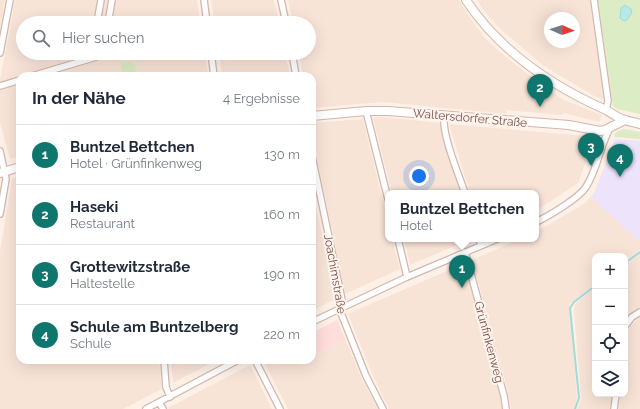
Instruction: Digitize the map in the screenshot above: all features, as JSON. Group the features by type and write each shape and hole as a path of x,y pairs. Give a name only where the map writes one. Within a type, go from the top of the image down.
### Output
{"street":[{"path":"0,54 10,0"},
{"path":"98,16 101,0"},
{"path":"109,16 112,0"},
{"path":"204,0 206,16"},
{"path":"281,0 284,16"},
{"path":"466,0 487,29 544,76 566,91 583,100 625,120 630,120 640,124"},
{"path":"594,0 608,101 606,110"},
{"path":"46,72 86,60"},
{"path":"212,60 213,72"},
{"path":"293,60 295,72"},
{"path":"0,86 16,81"},
{"path":"366,111 386,190"},
{"name":"Waltersdorfer Straße","path":"316,116 366,111 388,111 569,125 600,131 625,120"},
{"path":"444,116 443,122 464,190"},
{"path":"539,220 584,190 611,126"},
{"path":"0,151 3,172 6,179 0,214"},
{"path":"3,172 16,168"},
{"name":"Joachimstraße","path":"316,175 342,300 341,313 366,376 383,409"},
{"path":"399,242 407,277"},
{"path":"480,242 482,246"},
{"path":"316,320 407,277 491,242"},
{"name":"Grünfinkenweg","path":"465,252 504,396 506,409"},
{"path":"626,325 640,312"},
{"path":"164,364 166,387 170,397"},
{"path":"146,409 231,364"},
{"path":"257,364 280,409"},
{"path":"614,409 616,397"},
{"path":"159,402 162,409"}],"shaded area":[{"path":"0,0 5,0 0,28"},
{"path":"15,0 197,0 199,16 16,16 16,60 206,60 207,72 16,72 16,157 10,159 0,123 0,81"},
{"path":"211,0 274,0 277,16 214,16"},
{"path":"288,0 459,0 484,37 501,53 548,90 564,100 602,115 599,122 564,113 563,115 506,110 507,114 383,102 316,108 316,72 302,72 300,60 316,60 316,16 291,16"},
{"path":"477,0 590,0 604,99 596,97 544,66 499,28"},
{"path":"220,60 287,60 289,72 221,72"},
{"path":"381,117 440,123 461,190 391,190 373,118"},
{"path":"363,119 385,210 385,242 393,242 400,269 345,294 316,152 316,123"},
{"path":"449,124 584,136 594,140 578,183 539,209 539,190 469,190"},
{"path":"615,139 640,141 640,242 591,197 595,191"},
{"path":"16,178 16,364 159,364 162,389 123,409 0,409 0,251 12,179"},
{"path":"591,197 640,242 640,250 628,259 628,253 592,253 592,286 570,304 569,309 577,399 574,409 511,409 506,384 472,260 513,242 539,242 539,230 584,204"},
{"path":"316,206 335,299 316,309"},
{"path":"405,242 464,242 410,265"},
{"path":"640,253 640,307 628,316 628,289 628,263"},
{"path":"465,263 503,409 389,409 372,373 348,314"},
{"path":"592,290 592,397 612,397 610,409 577,409 581,399 574,312 575,304"},
{"path":"640,317 640,409 619,409 620,397 628,397 628,331 631,325"},
{"path":"337,320 345,339 316,354 316,331"},
{"path":"345,339 361,377 378,409 288,409 265,364 316,364 316,354"},
{"path":"171,364 209,364 173,383"},
{"path":"250,365 272,409 168,408"}],"green space":[{"path":"598,0 640,0 640,114 617,109 613,106"},
{"path":"121,62 130,62 135,64 136,72 122,72"},
{"path":"624,129 640,132 640,139 614,137 616,132"}],"water":[{"path":"625,5 632,10 627,20 624,21 620,18 621,8"}],"waterway":[{"path":"628,261 640,252"},
{"path":"575,409 579,398 570,308 574,302 592,288"}],"place":[{"name":"Haseki","path":"540,107"},
{"name":"Grottewitzstraße","path":"591,166"},
{"name":"Schule am Buntzelberg","path":"620,177"},
{"name":"Buntzel Bettchen","path":"462,288"}]}
